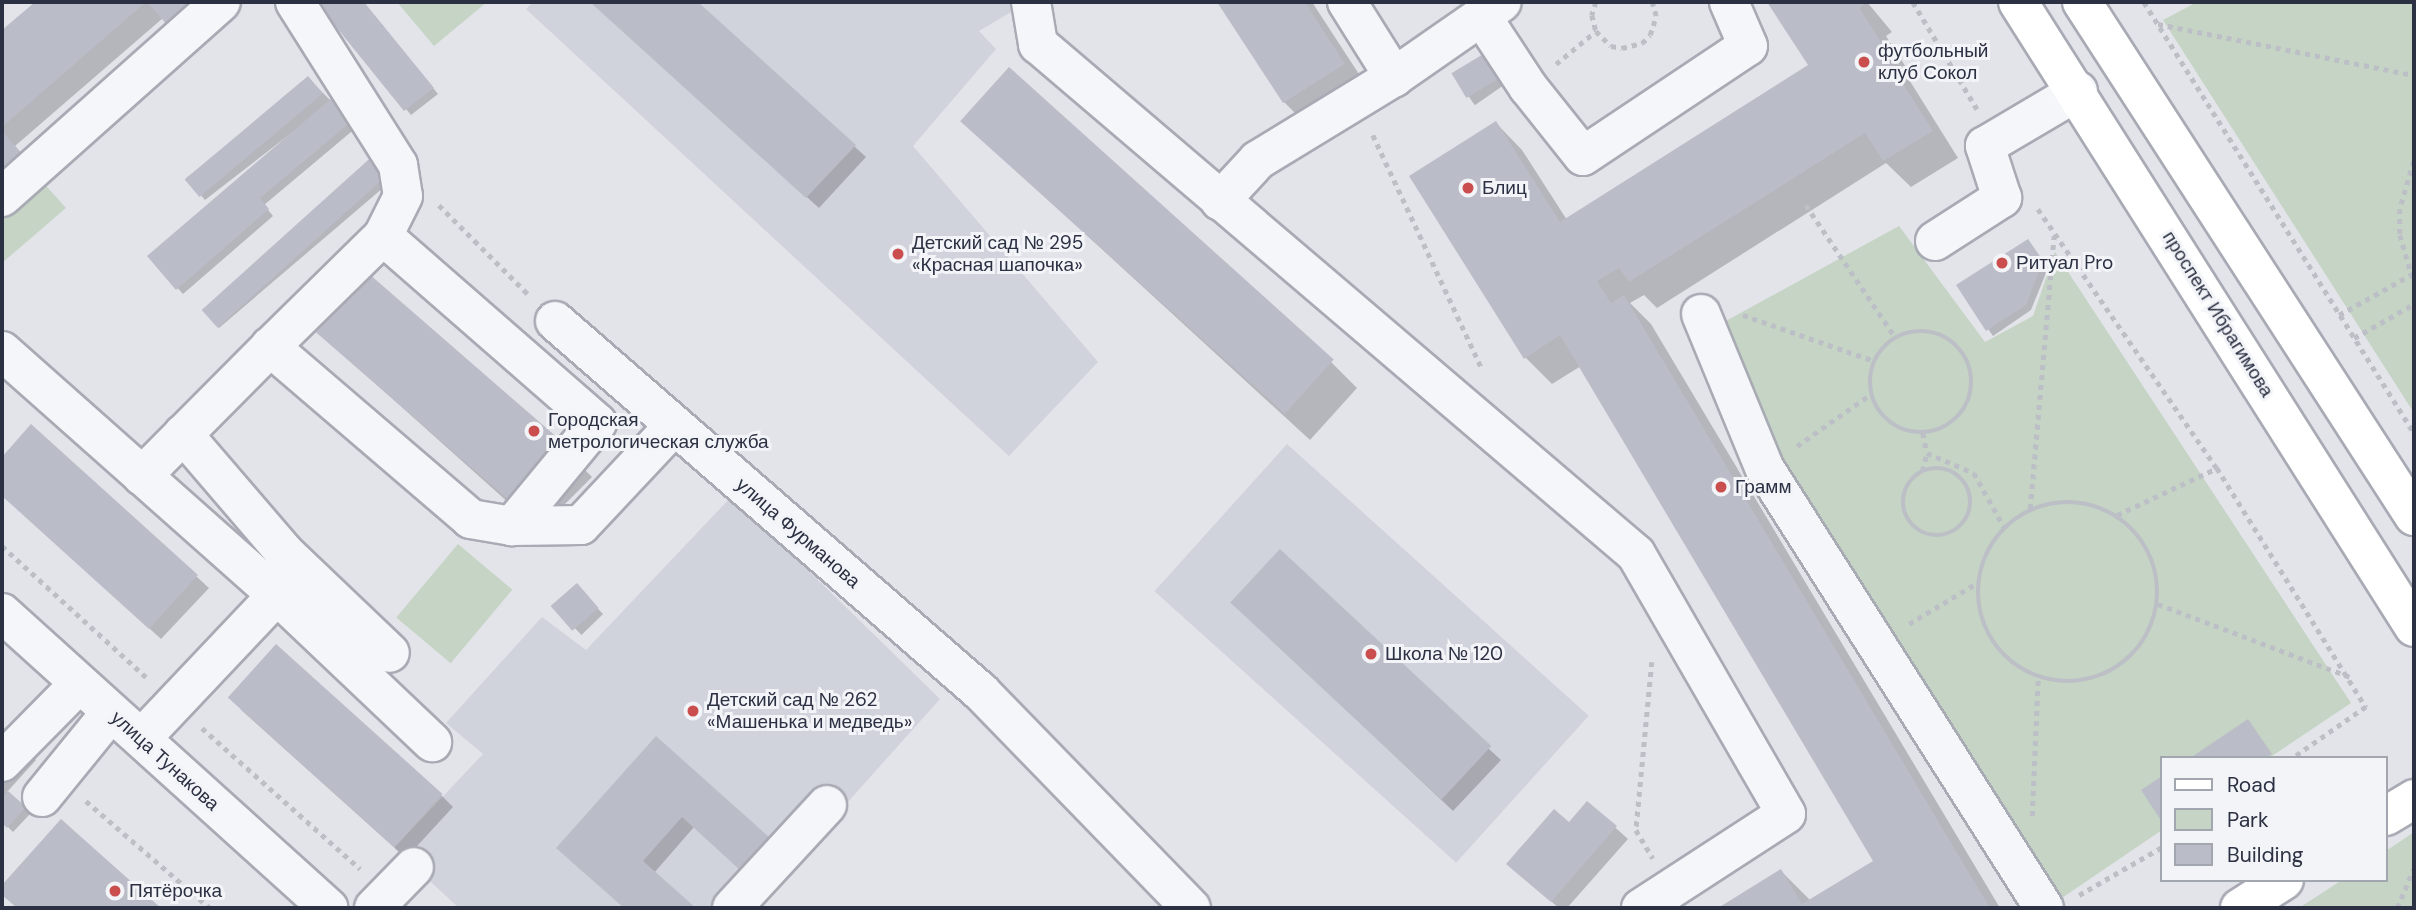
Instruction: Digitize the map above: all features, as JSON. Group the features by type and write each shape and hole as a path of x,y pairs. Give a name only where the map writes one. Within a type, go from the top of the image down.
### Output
{"main road":[{"name":"проспект Ибрагимова","path":"2018,2 2078,91 2414,627"},
{"path":"2088,4 2414,516"},
{"path":"2388,815 2414,799"},
{"path":"2240,908 2281,882"}],"street":[{"path":"2,197 221,2"},
{"path":"142,477 383,236 403,196 398,164 295,2"},
{"path":"1031,2 1038,44 1636,554 1786,814 1656,898"},
{"path":"1347,2 1394,77"},
{"path":"1220,201 1258,160 1394,77 1492,9 1528,87 1583,156 1748,46 1729,2"},
{"path":"1935,241 2002,198 1984,147 2078,91"},
{"path":"383,236 597,423 512,526"},
{"path":"1701,314 1765,469 1875,645 2056,905"},
{"name":"улица Фурманова","path":"555,321 981,692 1191,908"},
{"path":"271,347 471,519 512,526 581,525 674,426"},
{"path":"2,352 277,596 432,743"},
{"path":"183,434 284,551 390,653"},
{"path":"142,738 277,596"},
{"name":"улица Тунакова","path":"2,613 78,684 142,738 320,906"},
{"path":"2,762 78,684"},
{"path":"50,787 111,712"},
{"path":"732,908 827,805"},
{"path":"374,908 414,867"}],"path":[{"path":"1596,2 1592,15 1596,31 1611,46 1642,43 1654,26 1652,2"},
{"path":"1913,2 1984,147"},
{"path":"2144,2 2414,433"},
{"path":"2157,24 2414,75"},
{"path":"1528,87 1596,31"},
{"path":"1356,100 1485,373"},
{"path":"2414,162 2400,209 2400,235 2414,283"},
{"path":"398,164 555,321"},
{"path":"2032,200 2054,236 2217,468 2350,677 2366,707 2295,756"},
{"path":"1805,205 1895,337"},
{"path":"2030,509 2054,236"},
{"path":"2339,315 2413,274"},
{"path":"2354,338 2414,304"},
{"path":"1739,313 1874,361"},
{"path":"1927,330 1943,335 1961,351 1972,373 1966,406 1956,420 1923,433 1890,423 1871,394 1874,361 1895,337 1927,330"},
{"path":"1765,469 1871,394"},
{"path":"1922,471 1945,469 1964,481 1969,492 1969,513 1956,530 1934,536 1908,519 1903,498 1906,487 1922,471 1927,453 1923,433"},
{"path":"1927,453 1975,473 2004,527"},
{"path":"2117,515 2217,468"},
{"path":"2059,502 2089,503 2117,515 2137,532 2151,554 2158,578 2158,604 2151,630 2136,653 2116,669 2091,680 2064,683 2038,677 2011,663 1991,641 1979,613 1977,583 1986,553 2004,527 2030,509 2059,502"},
{"path":"1875,645 1977,583"},
{"path":"2158,604 2350,677"},
{"path":"1652,659 1636,830 1656,898"},
{"path":"2032,829 2038,677"},
{"path":"50,787 210,908"},
{"path":"2056,905 2160,848"},
{"path":"2397,908 2414,868"}],"shaded area":[{"name":"Детский сад № 295 «Красная шапочка»","path":"533,2 1028,2 979,31 996,49 913,146 1098,362 1009,456 526,9"},
{"name":"Школа № 120","path":"1287,444 1589,716 1456,863 1155,591"},
{"name":"Детский сад № 262 «Машенька и медведь»","path":"732,496 940,699 753,908 459,908 394,848 483,754 446,723 542,617 586,650"}],"green space":[{"path":"397,2 487,2 434,46"},
{"path":"2197,2 2414,2 2414,413 2163,20"},
{"path":"39,178 66,208 2,263 2,210"},
{"path":"1899,226 1985,342 2033,316 2055,252 2351,703 2272,756 2160,756 2160,831 2053,904 1704,333"},
{"path":"458,544 512,590 451,663 396,618"},
{"path":"2414,832 2414,908 2299,908 2339,882 2388,882 2388,850"}],"building":[{"path":"35,2 146,2 2,127 2,30"},
{"path":"147,2 196,2 168,26"},
{"path":"316,2 364,2 434,88 404,111"},
{"path":"590,2 698,2 856,145 806,198"},
{"path":"1217,2 1305,2 1345,64 1283,103"},
{"path":"1767,2 1865,2 1860,9 1885,48 1882,51 1933,131 1883,161 1865,133 1629,282 1619,268 1597,281 1611,303 1624,295 1990,908 1718,908 1781,869 1802,904 1873,861 1560,335 1524,359 1409,176 1496,121 1560,222 1808,65"},
{"path":"1490,50 1505,75 1466,98 1451,73"},
{"path":"1009,67 1334,359 1285,414 960,121"},
{"path":"308,76 323,94 199,197 185,179"},
{"path":"333,97 353,120 260,198 269,209 176,290 147,256"},
{"path":"2,131 23,155 2,174"},
{"path":"377,152 393,170 218,328 202,310"},
{"path":"2028,239 2043,261 2026,305 1986,331 1956,285"},
{"path":"368,273 564,444 512,503 316,333"},
{"path":"31,424 198,575 149,629 2,496 2,457"},
{"path":"1280,549 1491,746 1442,799 1230,602"},
{"path":"577,583 599,608 572,631 551,606"},
{"path":"276,644 442,794 394,847 228,698"},
{"path":"2248,719 2272,754 2269,756 2193,756"},
{"path":"656,736 769,837 740,870 682,817 643,861 696,908 624,908 556,848"},
{"path":"2160,777 2160,819 2141,790"},
{"path":"8,791 26,807 7,828 2,823 2,798"},
{"path":"1587,801 1617,826 1551,902 1506,864 1554,809 1569,822"},
{"path":"61,819 161,908 17,908 2,895 2,885"}],"place":[{"name":"футбольный клуб Сокол","path":"1864,62"},
{"name":"Блиц","path":"1468,188"},
{"name":"Детский сад № 295 «Красная шапочка»","path":"898,254"},
{"name":"Ритуал Pro","path":"2002,263"},
{"name":"Городская метрологическая служба","path":"534,431"},
{"name":"Грамм","path":"1721,487"},
{"name":"Школа № 120","path":"1371,654"},
{"name":"Детский сад № 262 «Машенька и медведь»","path":"693,711"},
{"name":"Пятёрочка","path":"115,891"}]}
